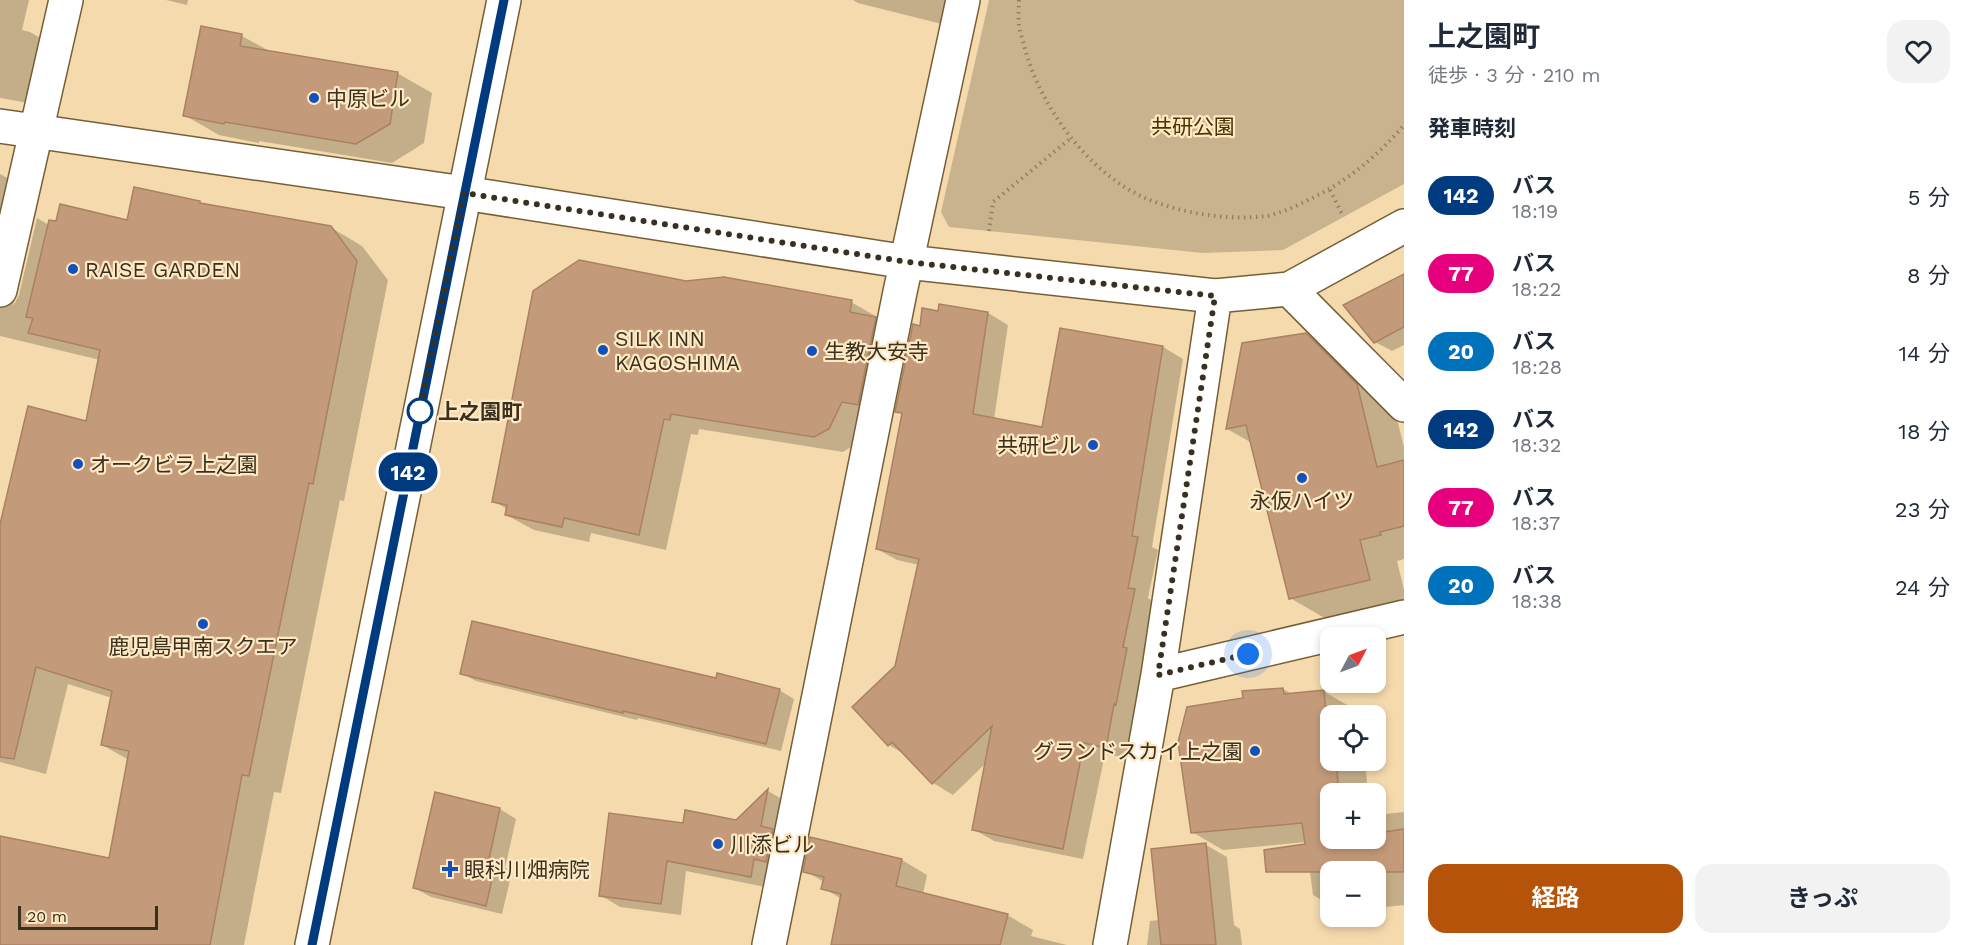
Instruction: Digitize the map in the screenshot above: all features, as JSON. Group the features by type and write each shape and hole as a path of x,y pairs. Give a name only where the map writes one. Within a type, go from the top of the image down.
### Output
{"street":[{"path":"0,290 66,0"},
{"path":"312,945 504,0"},
{"path":"770,945 963,0"},
{"path":"0,126 464,193 908,262 1215,296 1289,289 1404,226"},
{"path":"1289,289 1404,405"},
{"path":"1110,945 1158,675 1215,296"},
{"path":"1158,675 1404,616"}],"path":[{"path":"1020,0 1018,24 1028,63 1048,106 1085,154 1112,178 1144,197 1194,212 1228,216 1266,216 1293,207 1330,190 1387,145 1404,125"},
{"path":"988,237 993,202 1071,138"},
{"path":"1330,190 1344,217"}],"green space":[{"name":"共研公園","path":"989,0 1404,0 1404,184 1283,250 1203,253 949,227 941,212"}],"building":[{"name":"中原ビル","path":"201,26 242,34 240,46 398,72 390,124 356,144 183,116"},
{"path":"134,187 200,201 200,203 331,226 357,261 313,484 309,483 249,776 242,775 210,945 0,945 0,836 109,858 129,751 101,745 112,691 36,667 14,759 0,757 0,524 28,406 86,421 100,350 28,333 33,318 26,317 49,220 56,221 60,204 127,220"},
{"path":"579,260 686,281 724,277 852,300 850,312 876,317 858,405 842,402 829,429 814,437 671,414 670,420 664,419 639,535 564,518 562,527 505,515 507,505 492,502 533,291"},
{"path":"1404,274 1404,327 1374,343 1343,305"},
{"path":"939,304 988,312 973,414 1042,427 1060,328 1163,346 1132,536 1138,537 1128,588 1135,589 1123,647 1127,648 1116,705 1114,704 1106,748 1084,743 1063,849 972,830 992,726 932,784 892,742 888,746 852,707 895,666 919,559 876,549 902,413 895,412 913,324 920,326 922,308 938,311"},
{"name":"永仮ハイツ","path":"1306,333 1357,384 1377,467 1404,460 1404,526 1360,540 1370,580 1289,599 1246,425 1226,429 1242,343"},
{"path":"472,621 716,678 717,673 780,689 766,744 460,674"},
{"name":"グランドスカイ上之園","path":"1283,688 1284,694 1320,690 1320,693 1324,693 1325,705 1320,705 1320,771 1337,771 1338,783 1320,783 1320,849 1386,849 1386,832 1404,829 1404,872 1386,872 1386,861 1320,861 1320,872 1266,872 1264,850 1305,844 1302,823 1191,833 1178,742 1187,707 1243,698 1242,691"},
{"path":"768,789 761,826 773,829 766,862 754,859 751,877 667,861 661,904 599,896 609,813 683,823 685,810 736,820"},
{"path":"435,792 500,808 489,859 496,861 486,906 413,888"},
{"path":"810,837 902,859 896,886 1008,914 1000,945 831,945 841,894 821,889 824,877 803,872"},
{"path":"1206,843 1216,945 1161,945 1151,849"}],"bus line":[{"name":"142","path":"312,945 504,0"}],"place":[{"name":"中原ビル","path":"314,98"},
{"name":"RAISE GARDEN","path":"73,269"},
{"name":"SILK INN KAGOSHIMA","path":"603,350"},
{"name":"生教大安寺","path":"812,351"},
{"name":"上之園町","path":"420,411"},
{"name":"共研ビル","path":"1093,445"},
{"name":"オークビラ上之園","path":"78,464"},
{"name":"永仮ハイツ","path":"1302,478"},
{"name":"鹿児島甲南スクエア","path":"203,624"},
{"name":"グランドスカイ上之園","path":"1255,751"},
{"name":"川添ビル","path":"718,844"},
{"name":"眼科川畑病院","path":"450,869"}],"route":[{"path":"420,411 419,414 464,193 908,262 1215,296 1158,675 1248,654"}]}
